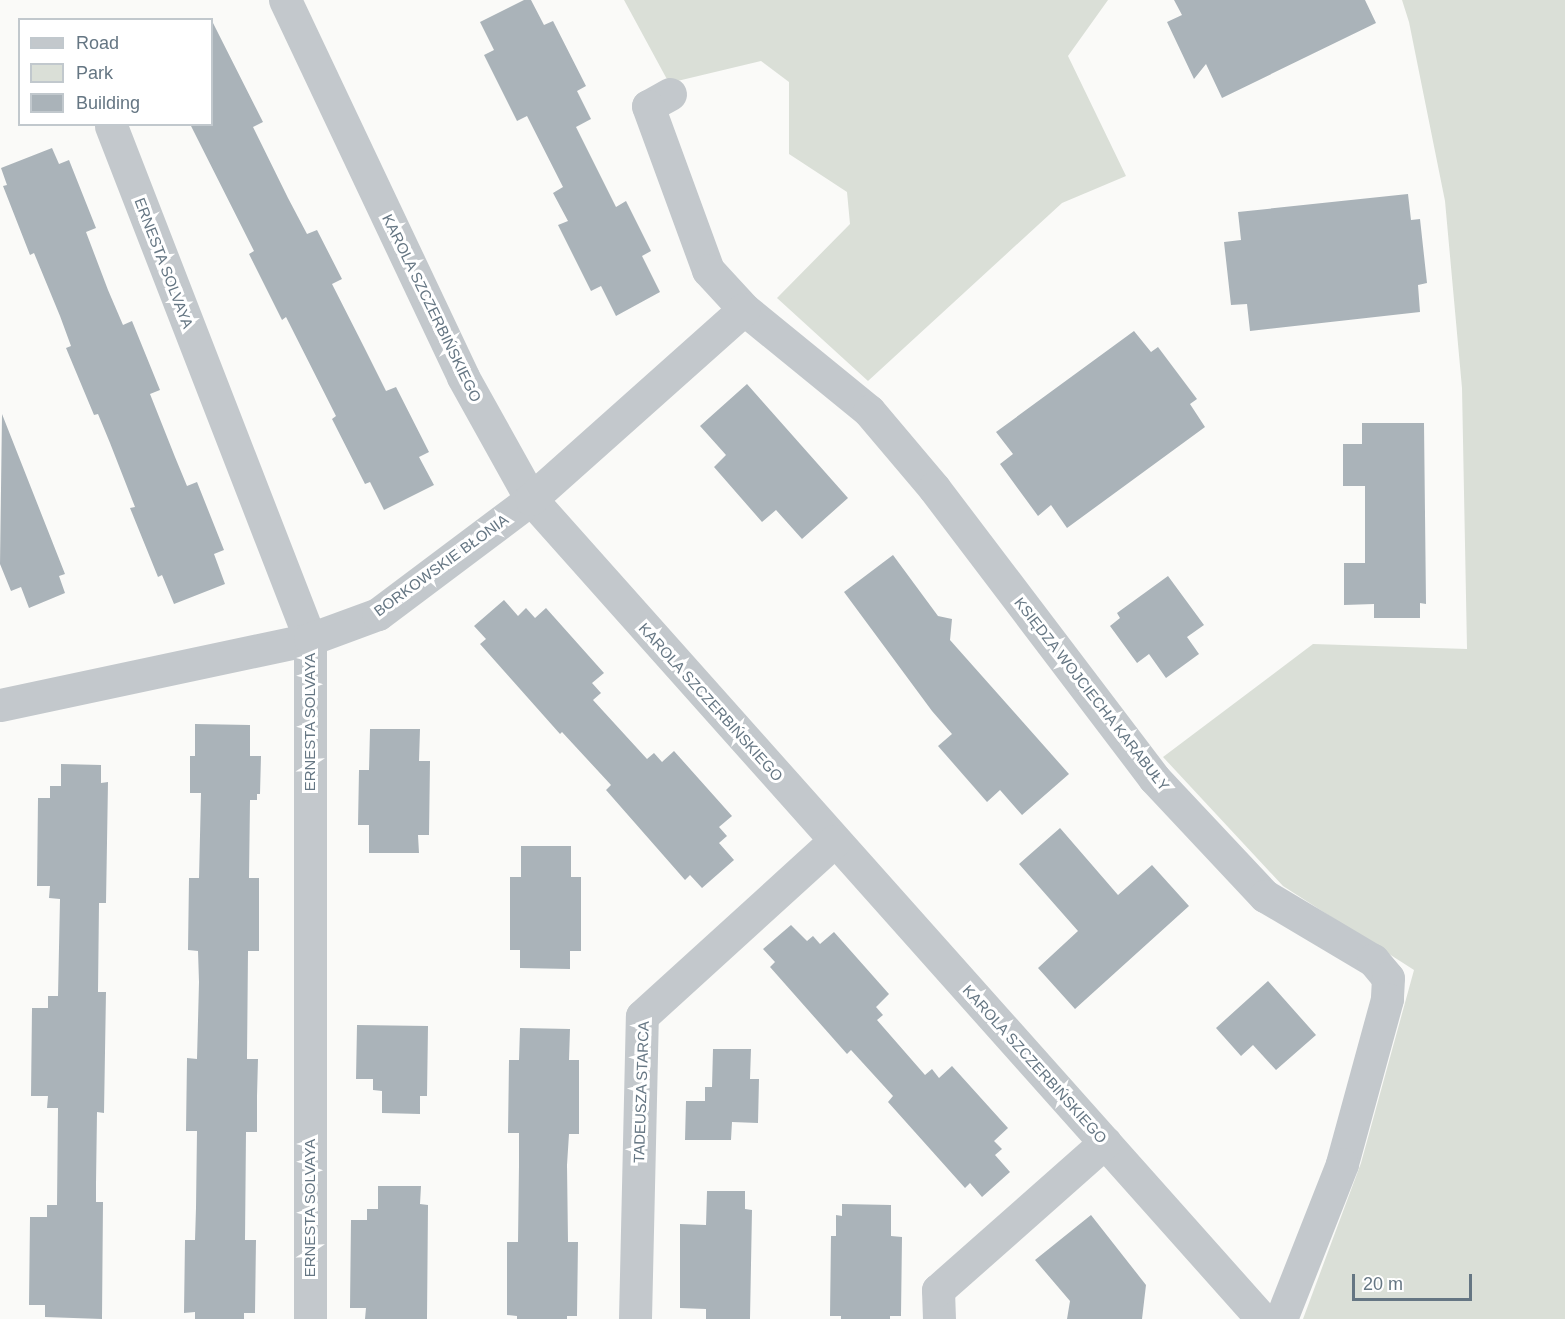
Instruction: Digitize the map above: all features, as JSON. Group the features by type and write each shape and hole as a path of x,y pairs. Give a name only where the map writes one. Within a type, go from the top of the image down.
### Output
{"street":[{"name":"KAROLA SZCZERBIŃSKIEGO","path":"285,0 463,377 531,499 1262,1319"},
{"name":"KSIĘDZA WOJCIECHA KARABUŁY","path":"670,94 648,106 708,270 744,309 869,411 934,488 1154,778 1265,896 1373,960 1388,978 1387,999 1342,1164 1281,1319"},
{"name":"ERNESTA SOLVAYA","path":"111,126 310,639 310,1319"},
{"name":"BORKOWSKIE BŁONIA","path":"0,705 310,639 378,614 531,499 744,309"},
{"name":"TADEUSZA STARCA","path":"635,1319 642,1017 834,841"},
{"path":"939,1319 938,1290 1105,1142"}],"green space":[{"path":"624,0 1108,0 1068,56 1126,176 1062,203 868,381 777,298 850,224 847,192 789,154 789,82 761,61 669,83"},
{"path":"1402,0 1565,0 1565,1319 1303,1319 1361,1163 1414,970 1283,886 1163,757 1313,644 1467,649 1462,388 1445,201 1409,22"}],"building":[{"path":"524,0 531,0 544,25 553,21 586,86 577,91 591,119 576,127 616,207 626,201 651,251 642,256 660,292 616,316 601,286 591,291 558,225 568,221 553,193 563,187 527,116 517,121 484,55 494,50 480,22"},
{"path":"1174,0 1365,0 1376,23 1222,98 1206,64 1194,79 1167,22 1182,15"},
{"path":"213,23 263,122 253,127 288,198 307,234 317,230 342,279 332,284 386,391 396,387 429,452 419,457 434,485 384,510 370,482 365,484 332,419 336,416 286,317 282,320 249,254 254,251 191,126 213,126"},
{"path":"52,148 59,164 69,160 96,228 86,232 108,290 123,325 132,321 160,390 150,394 175,457 187,486 197,482 224,550 214,554 225,584 174,604 162,575 158,577 130,508 135,507 110,443 98,414 94,415 66,348 71,346 60,316 34,253 30,255 3,186 7,185 1,168"},
{"path":"1408,194 1411,220 1420,219 1427,283 1418,285 1420,312 1250,331 1247,304 1231,305 1224,242 1241,240 1238,212"},
{"path":"1134,331 1151,352 1158,347 1197,399 1190,404 1205,427 1067,528 1051,505 1038,516 1000,464 1013,454 996,432"},
{"path":"747,384 848,498 802,539 776,510 762,522 714,467 726,455 700,426"},
{"path":"2,414 65,574 59,576 65,593 29,608 21,587 11,591 0,564"},
{"path":"1362,423 1424,423 1426,604 1420,603 1420,618 1374,618 1374,604 1344,605 1344,563 1365,563 1365,486 1343,486 1343,444 1362,444"},
{"path":"893,555 938,616 952,619 950,640 1069,774 1022,815 1000,790 987,802 938,746 952,734 932,711 844,592"},
{"path":"1168,576 1204,625 1187,637 1199,654 1166,678 1149,654 1137,663 1110,626 1120,618 1117,613"},
{"path":"504,600 518,616 526,608 535,618 546,608 604,673 592,683 601,693 593,700 647,759 654,753 662,762 674,751 732,816 719,827 727,836 719,843 734,860 702,888 690,875 685,880 606,790 611,785 562,732 560,734 480,644 486,639 474,626"},
{"path":"195,724 250,725 250,756 261,756 260,794 257,794 257,800 250,800 249,878 259,878 259,951 248,951 247,1059 258,1059 257,1132 246,1132 245,1240 256,1240 255,1313 244,1313 244,1319 195,1319 195,1312 184,1313 185,1240 195,1240 196,1208 197,1131 186,1131 187,1058 197,1059 199,982 198,951 188,950 189,878 199,878 201,793 190,793 190,756 195,756"},
{"path":"370,729 420,729 419,761 430,761 429,835 418,835 419,853 369,853 369,825 358,825 359,770 369,770"},
{"path":"61,764 101,765 101,783 108,782 106,903 99,903 98,992 106,992 104,1113 97,1112 96,1184 96,1202 103,1202 102,1319 45,1317 45,1305 29,1305 30,1217 47,1217 47,1205 57,1205 58,1108 47,1108 48,1096 31,1096 32,1008 48,1008 48,996 58,996 60,899 49,898 50,886 37,886 38,798 50,798 50,786 61,786"},
{"path":"1060,828 1118,895 1152,865 1189,906 1075,1009 1038,968 1078,931 1019,864"},
{"path":"521,846 571,846 571,877 581,877 581,951 570,951 570,969 520,968 520,950 510,950 510,877 521,877"},
{"path":"791,925 807,941 813,936 820,944 834,932 889,994 876,1007 883,1015 877,1020 925,1075 932,1069 939,1078 952,1066 1008,1128 994,1141 1002,1149 995,1155 1010,1172 982,1197 970,1183 965,1188 888,1102 893,1096 851,1050 847,1054 770,967 775,962 763,949"},
{"path":"1268,981 1316,1035 1276,1070 1253,1045 1241,1056 1216,1028"},
{"path":"357,1025 428,1026 427,1096 420,1096 420,1114 382,1113 382,1091 373,1090 373,1079 356,1079"},
{"path":"520,1028 570,1029 569,1060 579,1060 579,1134 569,1134 567,1165 568,1242 578,1242 577,1316 567,1316 567,1319 517,1319 517,1316 507,1315 507,1242 518,1242 519,1165 519,1133 508,1133 509,1060 519,1060"},
{"path":"713,1049 751,1049 750,1079 759,1079 758,1123 732,1122 731,1140 685,1140 686,1101 705,1101 705,1087 712,1087"},
{"path":"378,1186 421,1186 420,1204 428,1205 427,1319 365,1319 366,1308 350,1308 351,1220 367,1220 367,1209 378,1209"},
{"path":"707,1191 745,1191 745,1209 752,1210 750,1319 706,1319 706,1309 680,1308 680,1224 706,1225"},
{"path":"842,1204 891,1205 891,1236 902,1237 901,1316 890,1316 890,1319 841,1319 841,1316 830,1316 831,1236 836,1236 836,1215 842,1216"},
{"path":"1091,1215 1146,1285 1142,1319 1067,1319 1070,1301 1035,1260"}]}
